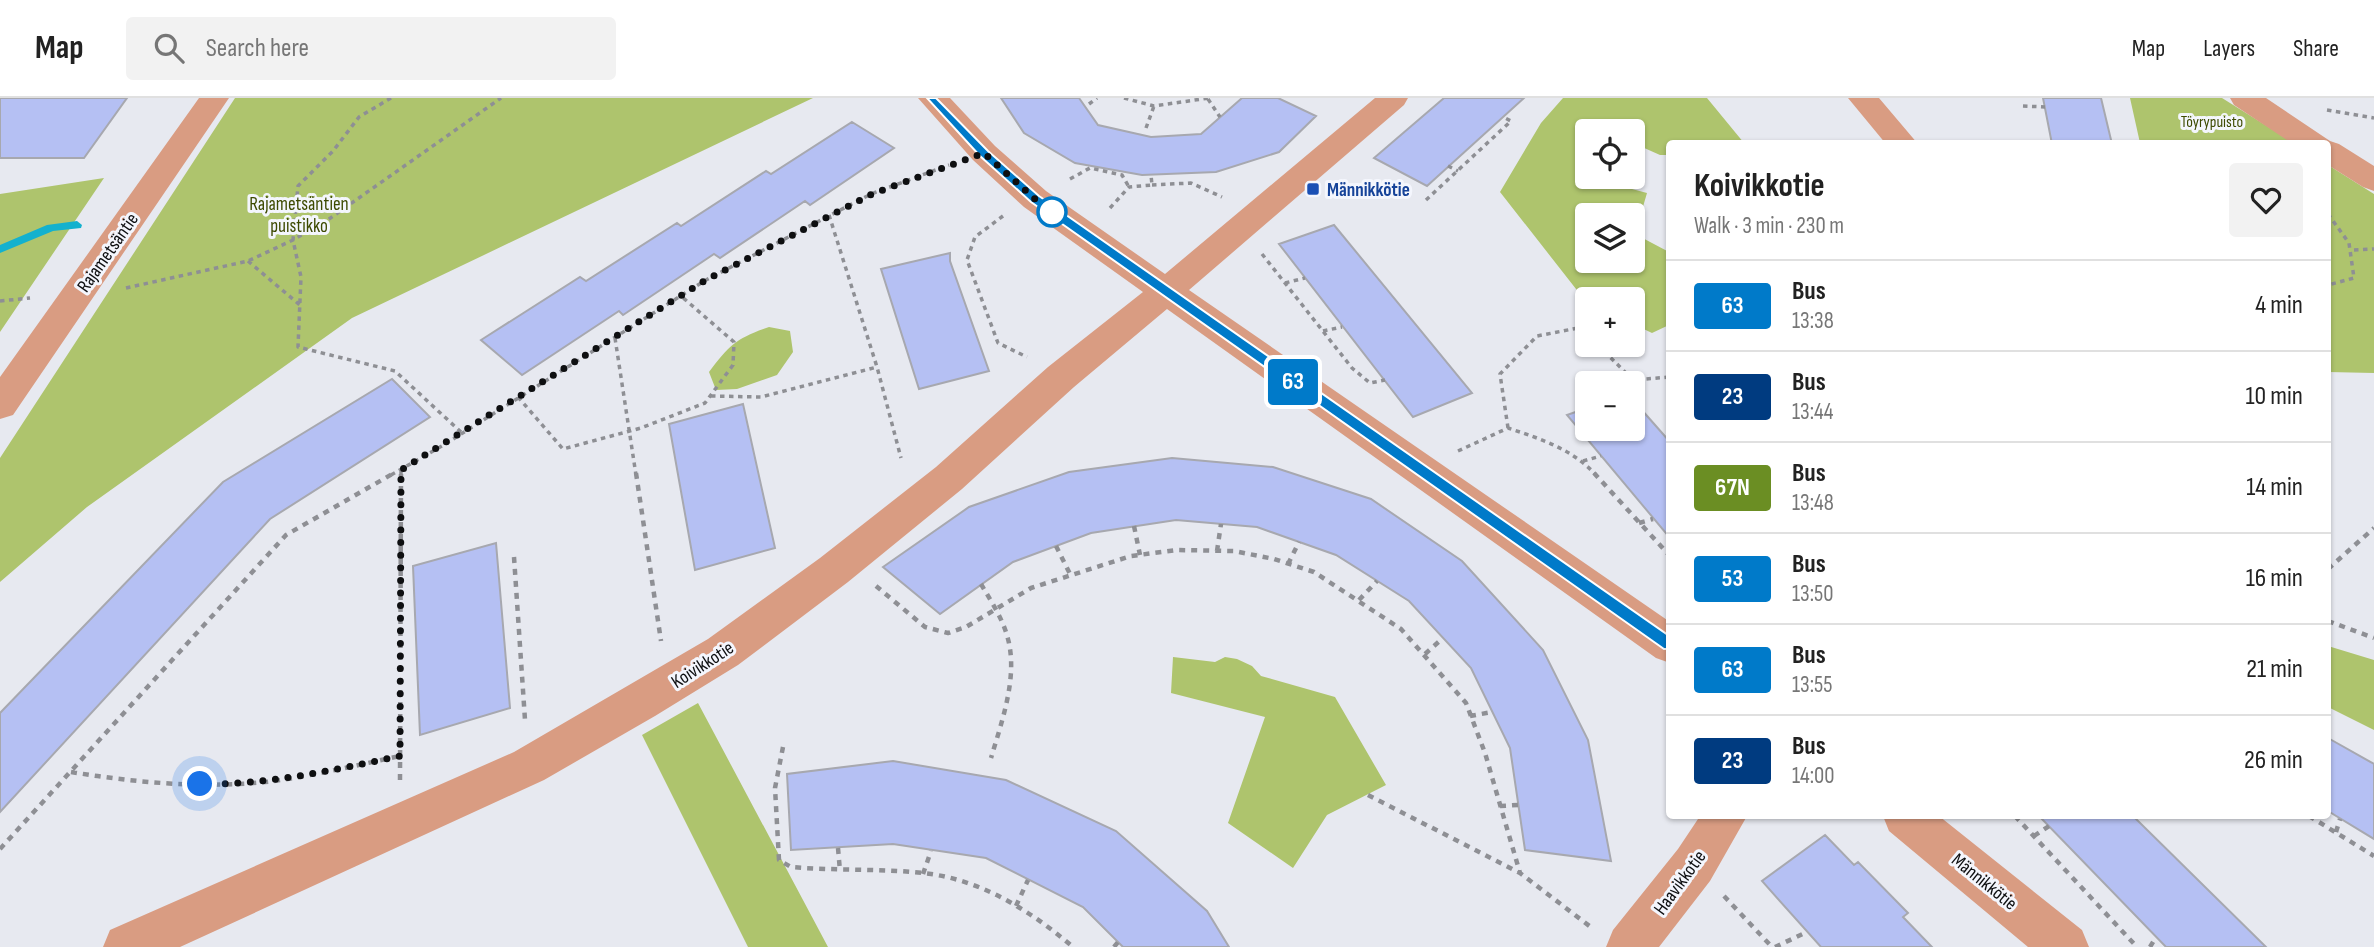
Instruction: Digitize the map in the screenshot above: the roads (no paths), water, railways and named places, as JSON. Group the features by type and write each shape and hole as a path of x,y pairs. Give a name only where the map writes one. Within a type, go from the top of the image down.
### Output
{"street":[{"name":"Rajametsäntie","path":"0,405 214,98"},
{"path":"933,98 984,153 1035,199 1666,642"},
{"name":"Koivikkotie","path":"127,947 529,766 639,704 723,652 846,560 949,478 1061,377 1393,98"},
{"path":"1863,98 1900,140"},
{"path":"2245,98 2310,140"},
{"path":"2331,153 2374,180"},
{"name":"Haavikkotie","path":"1613,939 1694,865 1723,819"},
{"name":"Männikkötie","path":"1909,819 2065,947"}],"waterway":[{"path":"0,249 51,228 77,225"}],"place":[{"name":"Männikkötie","path":"1313,189"}],"park label":[{"name":"Töyrypuisto","path":"2212,121"},
{"name":"Rajametsäntien puistikko","path":"299,214"}]}
